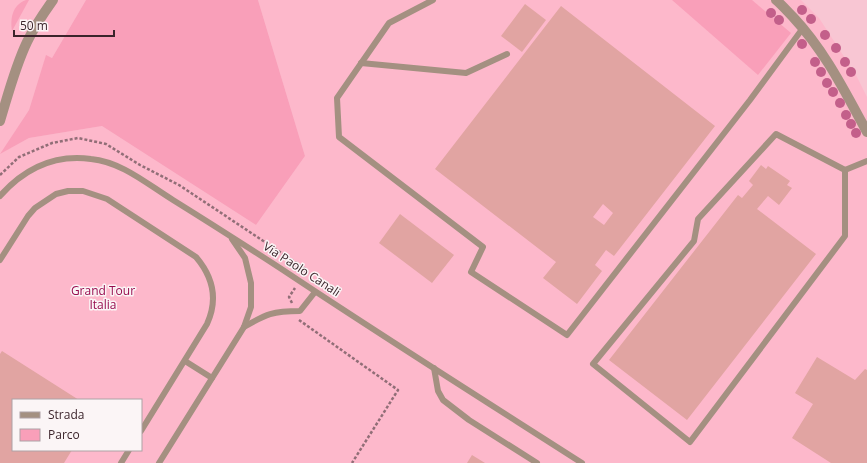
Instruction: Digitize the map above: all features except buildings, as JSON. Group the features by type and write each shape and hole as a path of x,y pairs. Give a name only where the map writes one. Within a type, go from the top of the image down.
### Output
{"street":[{"path":"0,122 15,72 26,43 33,29 53,0"},
{"path":"776,0 803,28 836,74 867,132"}],"lane":[{"path":"433,0 390,23 336,98 339,137 483,247 472,272 566,335 750,100 803,28"},
{"path":"361,63 466,73 507,54"},
{"path":"845,170 845,236 690,442 593,364 694,241 698,219 776,134 845,170 867,161"},
{"name":"Via Paolo Canali","path":"0,196 19,177 40,165 63,159 91,158 116,164 582,463"},
{"path":"0,260 28,216 35,208 56,194 68,191 82,191 107,199 196,257 205,268 211,282 213,296 211,315 185,361 142,429"},
{"path":"159,463 244,327 251,308 251,283 245,258 230,236"},
{"path":"244,327 270,313 281,311 300,311 315,292"},
{"path":"185,361 212,378"},
{"path":"434,368 438,391 443,400 469,420 537,463"},
{"path":"121,463 128,451"}],"path":[{"path":"289,297 298,320 398,390 352,463"}],"shaded area":[{"path":"0,0 86,0 52,58 46,56 29,110 1,153 29,138 102,126 256,225 305,156 258,0 801,0 819,18 856,75 867,97 867,463 0,463"}],"green space":[{"path":"29,0 12,31 11,22 13,13 21,2"},
{"path":"86,0 258,0 305,156 256,225 102,126 29,138 0,154 29,110 46,55 52,58"},
{"path":"672,0 752,0 791,33 758,75"}],"park label":[{"name":"Grand Tour Italia","path":"103,297"}]}
